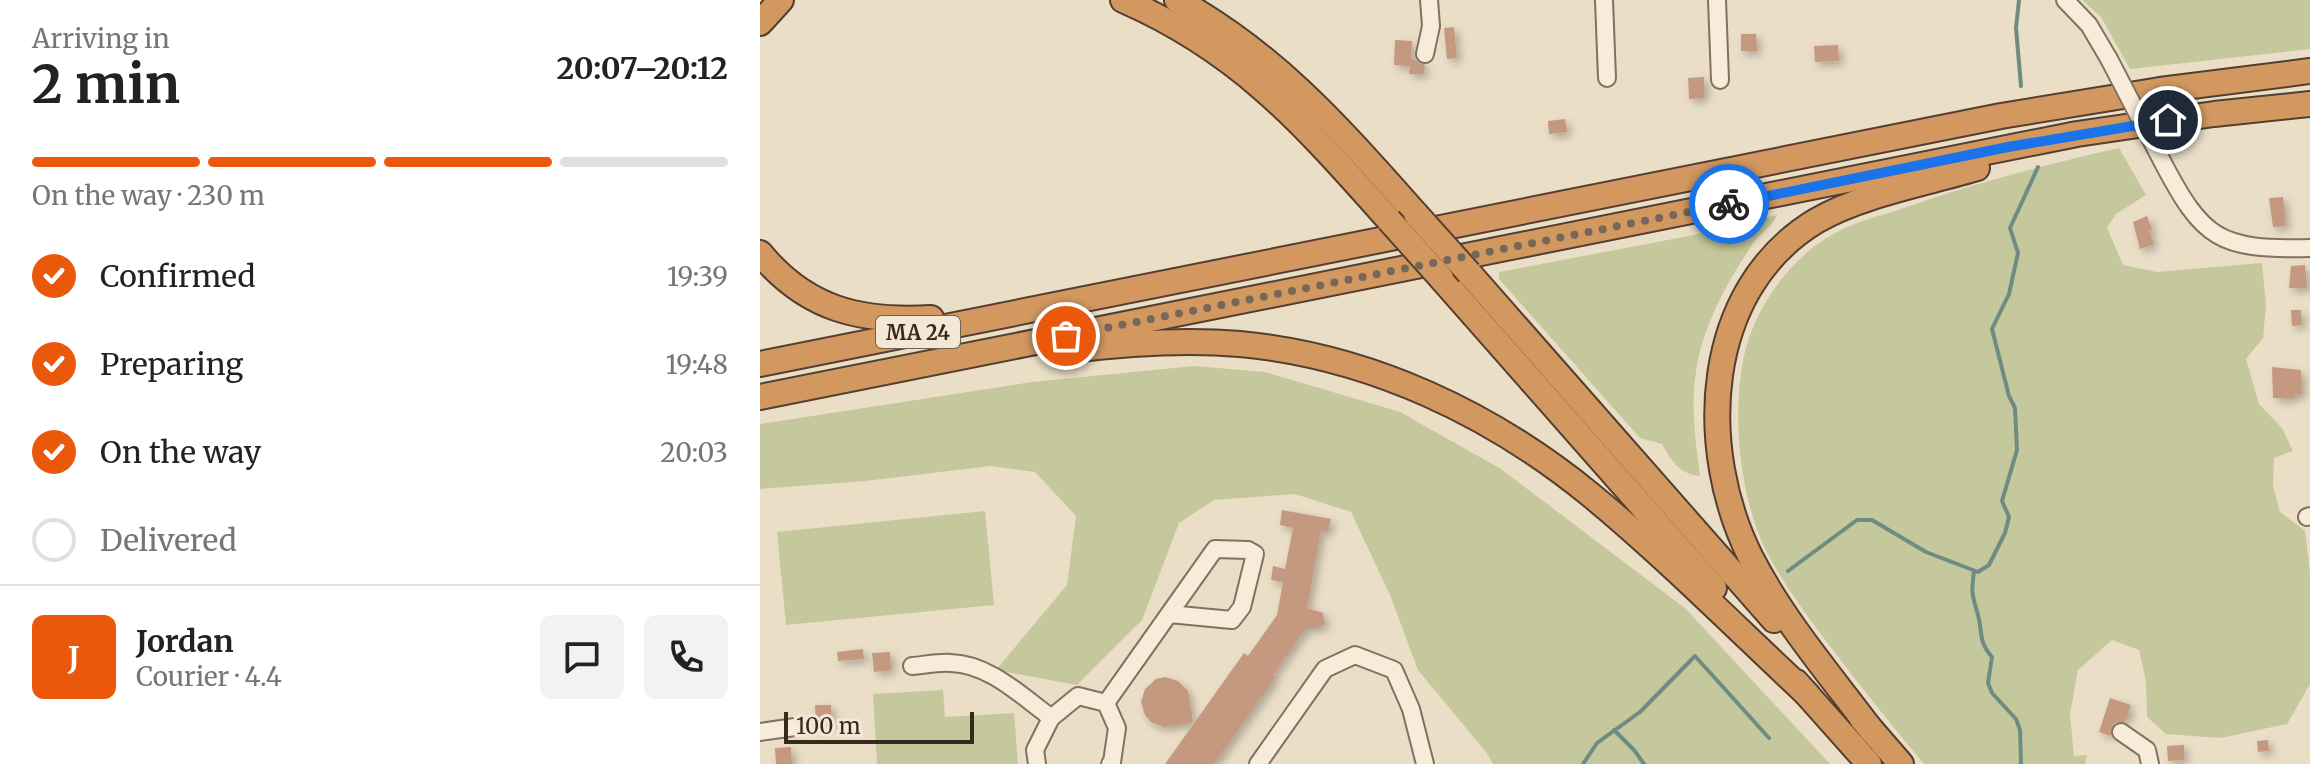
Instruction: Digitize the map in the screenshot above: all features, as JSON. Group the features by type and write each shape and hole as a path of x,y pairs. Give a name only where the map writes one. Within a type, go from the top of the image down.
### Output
{"highway":[{"path":"760,23 781,0"},
{"path":"1123,0 1186,32 1261,85 1311,132 1869,764"},
{"path":"1177,0 1239,39 1293,82 1335,124 1901,764"},
{"name":"MA 24","path":"760,364 2001,116 2175,87 2310,71"},
{"name":"MA 24","path":"760,397 1955,158 2123,127 2310,104"},
{"path":"1872,731 1770,591 1746,547 1733,514 1720,458 1717,400 1723,354 1734,321 1749,289 1770,260 1798,233 1827,215 1863,201 2123,127"},
{"path":"760,253 786,280 804,293 834,308 864,317 931,318 1076,301"},
{"path":"866,376 1073,349 1194,342 1285,350 1373,373 1427,394 1478,419 1574,482 1626,526 1807,694"}],"street":[{"path":"1425,54 1431,26 1429,0"},
{"path":"1604,0 1607,78"},
{"path":"1717,0 1720,80"},
{"path":"2065,0 2089,25 2188,208 2217,235 2234,243 2253,248 2310,248"},
{"path":"1106,703 1215,549 1248,550 1255,554 1242,607 1232,620 1169,614"},
{"path":"1258,764 1325,669 1355,655 1394,670 1411,709 1425,764"},
{"path":"912,666 951,663 972,666 998,678 1051,718"},
{"path":"1037,764 1035,750 1051,718 1078,696 1106,703"},
{"path":"1106,703 1117,728 1110,764"},
{"path":"760,732 795,727"},
{"path":"2121,732 2147,750 2150,764"}],"green space":[{"path":"2082,0 2310,0 2310,49 2130,69 2101,17"},
{"path":"2119,148 2146,195 2116,214 2107,228 2123,265 2157,272 2262,263 2266,305 2263,338 2246,359 2259,404 2282,428 2293,451 2274,458 2273,486 2280,512 2305,531 2310,573 2310,684 2287,724 2220,738 2166,734 2147,717 2146,681 2139,650 2112,640 2078,670 2070,714 2074,756 2087,755 2085,764 1924,764 1802,608 1766,551 1757,530 1744,482 1739,432 1740,384 1748,341 1765,303 1791,268 1823,240 1841,230 1980,183"},
{"path":"1777,215 1753,243 1732,276 1704,339 1694,398 1700,476 1681,469 1662,444 1640,438 1499,279 1499,272 1694,235"},
{"path":"1194,366 1265,372 1400,412 1501,469 1686,609 1830,764 1493,764 1418,670 1390,595 1351,512 1295,494 1214,500 1179,523 1142,620 1077,685 996,670 1067,585 1076,516 1035,472 991,466 865,481 760,489 760,424 1032,382"},
{"path":"985,511 994,605 786,625 777,532"},
{"path":"943,690 945,717 1014,713 1018,764 877,764 873,694"}],"building":[{"path":"1454,27 1457,58 1447,59 1444,28"},
{"path":"1741,34 1756,34 1757,51 1741,51"},
{"path":"1395,40 1412,41 1411,58 1425,65 1424,74 1409,74 1410,66 1394,65"},
{"path":"1838,45 1839,61 1815,62 1814,46"},
{"path":"1704,77 1704,98 1689,99 1688,78"},
{"path":"1565,119 1567,132 1549,134 1548,121"},
{"path":"2283,197 2286,226 2273,227 2269,198"},
{"path":"2147,216 2154,244 2140,249 2133,222"},
{"path":"2305,265 2307,288 2289,288 2291,266"},
{"path":"2291,310 2301,310 2302,325 2292,326"},
{"path":"2272,367 2301,370 2302,394 2294,395 2294,398 2273,398"},
{"path":"1282,510 1331,519 1328,532 1321,530 1307,608 1323,613 1325,624 1319,628 1306,628 1273,675 1276,677 1214,764 1165,764 1244,653 1248,656 1277,615 1283,582 1271,580 1273,566 1285,569 1293,528 1280,525"},
{"path":"863,649 864,659 838,661 837,652"},
{"path":"890,652 891,670 874,672 872,653"},
{"path":"1165,677 1178,681 1188,691 1193,722 1164,727 1151,722 1145,715 1141,702 1145,689 1156,679"},
{"path":"2110,698 2131,705 2125,722 2112,725 2111,736 2099,732"},
{"path":"815,705 831,705 832,724 816,724"},
{"path":"2268,740 2269,751 2258,752 2257,741"},
{"path":"2184,745 2184,760 2168,761 2167,746"},
{"path":"791,747 792,764 776,764 775,748"}],"waterway":[{"path":"2019,0 2016,28 2021,86"},
{"path":"1788,571 1857,520 1872,520 1926,552 1978,572 1989,565 2005,533 2009,517 2002,501 2017,450 2015,408 2009,396 1992,329 2009,294 2018,253 2010,228 2038,167"},
{"path":"1974,571 1973,598 1983,642 1992,657 1988,683 1992,693 2016,719 2020,730 2021,764"},
{"path":"1583,764 1597,743 1640,712 1695,656 1769,738"},
{"path":"1614,730 1644,764"}],"way so far":[{"path":"1066,336 1729,204"}],"route":[{"path":"1729,204 2008,147 2168,120"}]}
